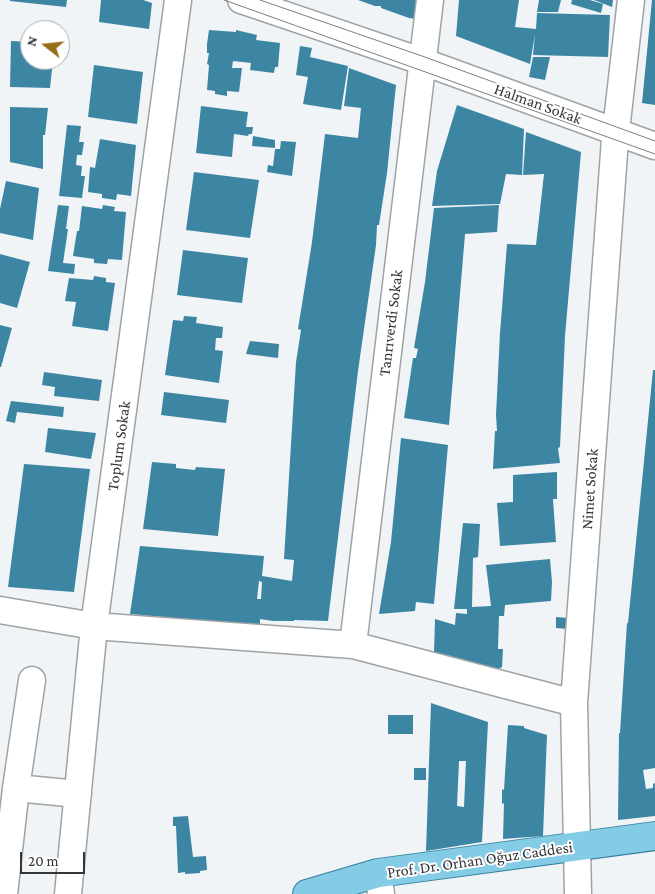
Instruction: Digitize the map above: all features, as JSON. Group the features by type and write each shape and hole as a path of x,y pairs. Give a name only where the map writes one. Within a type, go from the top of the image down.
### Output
{"main road":[{"name":"Prof. Dr. Orhan Oğuz Caddesi","path":"307,894 380,884 577,847 655,836"}],"street":[{"name":"Toplum Sokak","path":"68,894 94,626 178,0"},
{"name":"Halman Sokak","path":"241,0 303,11 422,61 655,146"},
{"name":"Tanrıverdi Sokak","path":"353,645 430,0"},
{"name":"Nimet Sokak","path":"578,894 574,704 616,132 631,0"},
{"path":"0,610 94,626 353,645 574,704"},
{"path":"4,894 16,788 32,680"},
{"path":"16,788 78,794"}],"building":[{"path":"10,0 67,0 66,7"},
{"path":"101,0 143,0 152,3 149,29 99,22"},
{"path":"358,0 427,0 425,20 409,18 381,8 381,6 375,6"},
{"path":"459,0 519,0 515,27 536,29 537,13 610,15 608,57 533,55 535,34 530,64 456,36"},
{"path":"539,0 561,0 558,12 537,12"},
{"path":"572,0 590,0 603,4 601,13 571,4"},
{"path":"594,0 613,0 612,7"},
{"path":"652,0 655,0 655,105 642,103"},
{"path":"209,30 236,32 236,30 257,35 256,40 280,43 278,67 275,67 274,73 250,70 251,63 233,61 232,68 242,68 239,92 227,91 227,96 215,94 215,91 207,90 209,53 207,53 207,44"},
{"path":"11,41 20,41 20,70 52,70 50,88 10,87"},
{"path":"300,46 312,48 310,57 348,66 341,110 303,104 308,77 296,75"},
{"path":"533,57 550,57 545,80 529,77"},
{"path":"94,65 143,72 137,124 88,117"},
{"path":"349,68 396,85 387,173 379,225 377,225 328,621 273,621 260,619 260,626 130,614 140,546 264,556 262,576 292,581 294,560 284,559 296,362 301,330 298,329 312,242 325,134 358,138 361,108 344,106","holes":["259,581 262,582 261,599 257,599"]},
{"path":"457,105 524,129 522,175 506,174 500,204 432,206 437,171"},
{"path":"201,106 248,112 246,127 253,127 252,134 248,136 234,134 232,157 196,153"},
{"path":"10,107 48,108 45,135 43,135 43,169 10,162"},
{"path":"67,125 81,126 79,142 84,142 82,155 77,155 76,165 82,166 81,176 85,176 82,198 59,196"},
{"path":"526,132 581,152 565,336 560,447 558,448 560,463 493,469 495,431 497,431 500,333 507,244 536,245 544,174 523,175"},
{"path":"253,136 275,140 275,148 252,146"},
{"path":"100,139 136,145 131,196 117,194 116,200 102,198 102,194 88,192 90,167 95,168"},
{"path":"281,141 296,142 292,176 267,172 268,165 273,166 275,149 280,149"},
{"path":"194,172 259,180 250,238 186,230"},
{"path":"6,181 39,188 33,240 0,233 0,209"},
{"path":"58,205 69,206 63,263 75,264 74,274 48,271"},
{"path":"103,205 115,207 114,211 126,212 122,260 108,259 107,264 94,263 94,259 73,256 82,206 102,209"},
{"path":"499,205 497,232 465,234 449,425 404,418 413,358 416,358 418,349 414,348 425,282 434,208"},
{"path":"183,250 248,258 242,303 177,295"},
{"path":"0,254 30,262 17,308 0,303"},
{"path":"94,276 106,278 106,282 115,283 108,331 72,326 76,302 65,301 69,278 93,280"},
{"path":"184,316 197,317 196,323 223,327 222,338 216,338 215,350 223,351 219,383 165,375 173,320 183,321"},
{"path":"0,325 12,328 1,367 0,367"},
{"path":"250,341 279,344 278,358 246,354"},
{"path":"653,370 655,370 655,768 643,770 646,789 653,788 655,783 655,816 618,820 619,733 627,623"},
{"path":"44,372 102,380 99,401 54,396 55,387 42,385"},
{"path":"164,392 229,400 226,423 161,415"},
{"path":"11,401 64,407 63,417 17,412 15,423 6,421"},
{"path":"48,428 96,433 91,459 45,452"},
{"path":"401,438 448,445 434,604 416,602 415,611 379,614 391,542"},
{"path":"152,462 176,464 176,468 195,470 196,467 225,469 218,536 143,529"},
{"path":"24,464 90,469 74,592 8,587"},
{"path":"557,472 557,499 553,499 556,542 500,546 497,503 513,502 513,475"},
{"path":"463,523 480,524 478,557 473,558 472,607 491,606 486,565 550,559 551,601 505,605 504,616 499,616 498,649 503,649 502,667 497,670 479,668 479,664 452,659 452,656 434,653 435,619 455,625 456,613 467,614 467,609 454,609"},
{"path":"556,617 568,618 568,629 556,628"},
{"path":"431,703 488,722 482,842 426,851","holes":["459,761 466,761 464,807 457,806"]},
{"path":"388,715 413,715 413,734 388,734"},
{"path":"508,725 524,726 524,728 547,735 543,836 503,839 504,803 502,804 502,789 504,790"},
{"path":"414,768 426,768 426,780 414,780"},
{"path":"188,816 193,857 206,856 207,870 200,871 200,873 178,873 176,826 173,826 173,817"}],"tram line":[{"path":"224,0 655,154"},
{"path":"260,0 422,56 655,141"}]}
